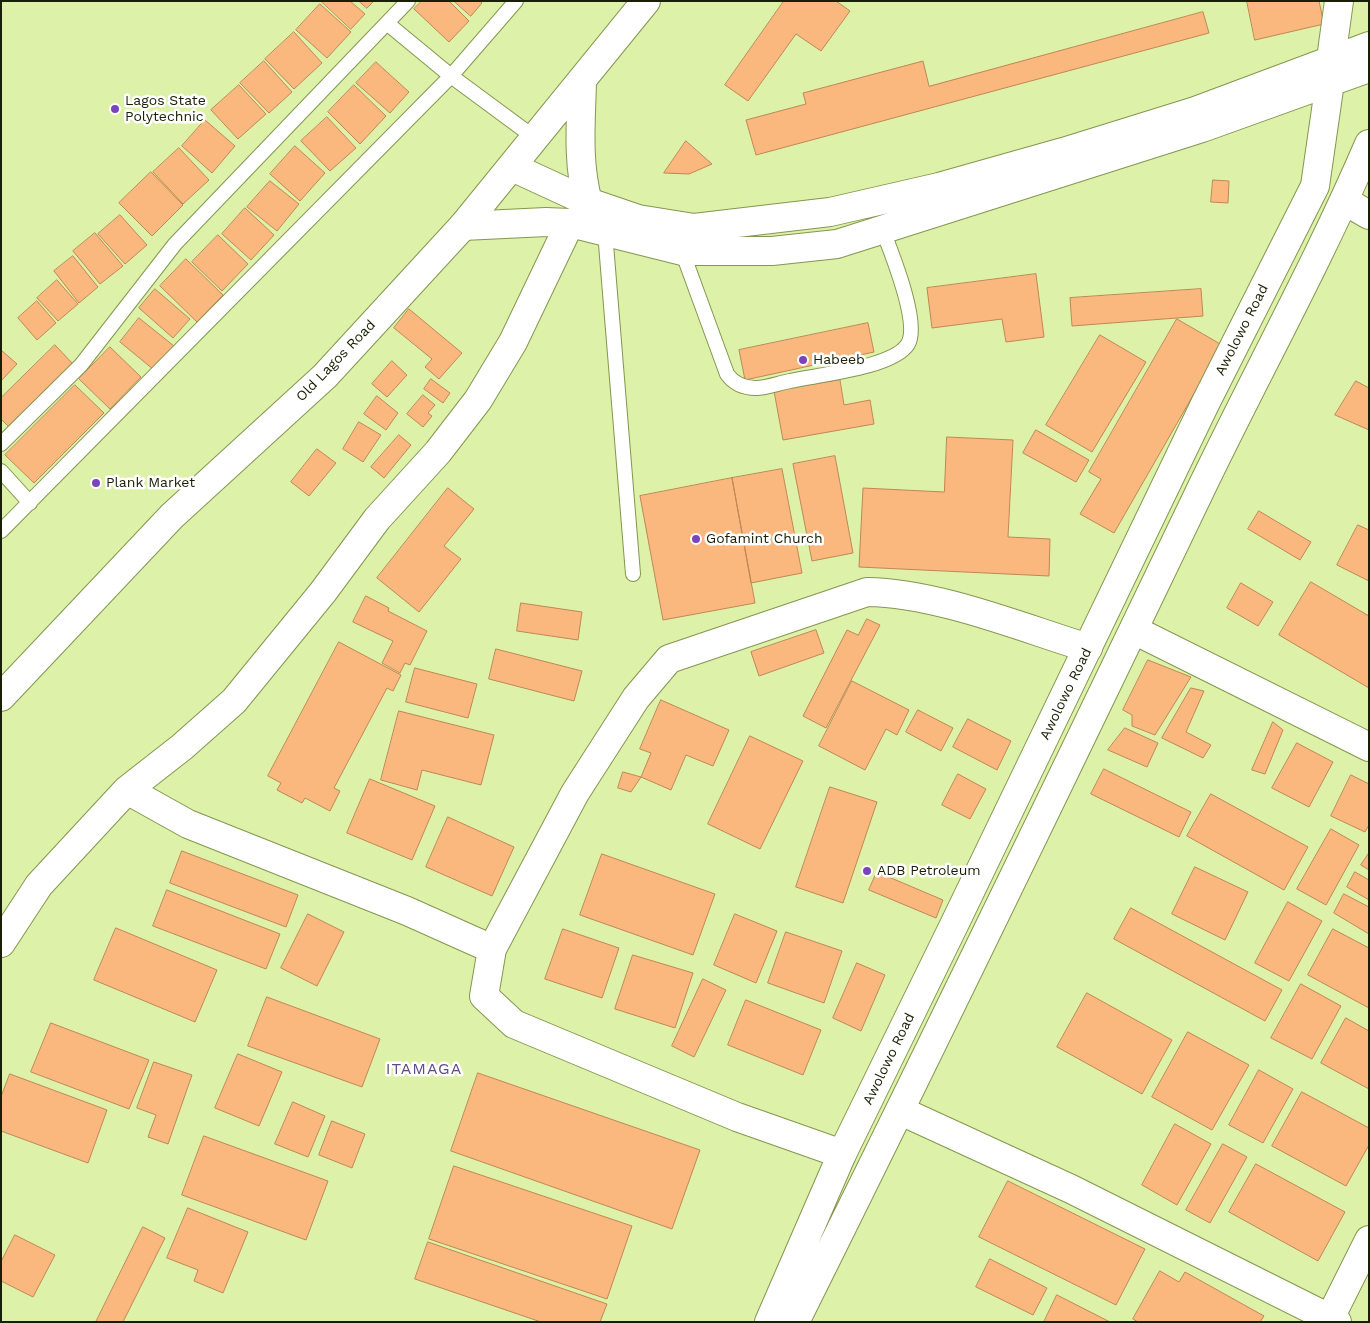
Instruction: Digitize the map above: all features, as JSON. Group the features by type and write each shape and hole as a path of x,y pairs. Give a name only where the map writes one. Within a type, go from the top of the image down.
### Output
{"main road":[{"name":"Old Lagos Road","path":"1,697 172,516 325,376 463,226 646,1"},
{"name":"Awolowo Road","path":"769,1322 842,1154 1205,404 1315,186 1339,1"},
{"path":"463,226 546,222 570,223 682,251 772,252 837,244 883,231 1202,128 1330,71 1369,46"},
{"path":"512,167 588,202 638,219 694,228 830,212 939,187 1063,152 1330,71 1369,68"},
{"path":"582,82 580,142 582,179 588,202"},
{"path":"795,1322 901,1111 1235,418 1345,201 1369,144"},
{"path":"1345,201 1369,215"},
{"path":"1,944 39,886 127,790 182,747 234,701 323,592 377,519 438,452 478,400 513,342 570,223"},
{"path":"842,1154 736,1117 514,1024 484,996 492,949 575,793 636,698 669,659 867,592 893,593 939,602 1088,648"},
{"path":"1134,630 1369,747"},
{"path":"127,790 188,824 407,911 492,949"},
{"path":"901,1111 1071,1189 1331,1321 1369,1240"}],"lane":[{"path":"1,444 81,365 175,244 408,1"},
{"path":"1,531 451,76 516,1"},
{"path":"388,24 451,76 535,138"},
{"path":"682,251 727,374 733,382 743,386 758,388 838,372 888,359 907,344 912,327 898,271 883,231"},
{"path":"605,232 634,574"},
{"path":"1,472 30,502"}],"building":[{"path":"321,1 350,1 365,14 351,29"},
{"path":"359,1 374,1 367,8"},
{"path":"422,1 449,1 469,21 449,42 414,9"},
{"path":"454,1 480,1 482,3 471,16"},
{"path":"784,1 836,1 850,11 821,51 796,34 748,101 725,85"},
{"path":"1247,1 1319,1 1324,24 1255,40"},
{"path":"320,4 351,32 327,58 296,30"},
{"path":"1203,12 1209,33 756,155 746,120 806,104 803,93 923,61 929,86"},
{"path":"294,32 322,63 294,89 265,59"},
{"path":"264,61 292,92 269,113 240,83"},
{"path":"376,62 409,92 390,113 356,83"},
{"path":"239,85 266,114 238,139 211,110"},
{"path":"354,85 386,116 360,144 328,112"},
{"path":"327,117 356,148 330,171 301,141"},
{"path":"205,120 235,146 212,173 182,146"},
{"path":"686,141 712,164 689,174 664,173"},
{"path":"295,146 325,173 300,201 270,174"},
{"path":"179,148 209,180 183,204 153,172"},
{"path":"151,172 183,205 152,236 119,203"},
{"path":"1213,180 1229,181 1228,203 1211,202"},
{"path":"270,181 299,204 277,231 247,207"},
{"path":"245,208 274,235 251,260 222,234"},
{"path":"120,215 147,245 125,264 98,234"},
{"path":"95,233 123,266 100,284 73,251"},
{"path":"218,235 248,264 222,291 192,262"},
{"path":"73,256 98,287 79,303 54,271"},
{"path":"186,259 223,295 197,322 160,286"},
{"path":"1036,274 1044,337 1006,342 1002,319 932,328 927,288"},
{"path":"57,280 78,304 58,321 37,298"},
{"path":"155,289 190,319 173,338 139,308"},
{"path":"1201,289 1203,316 1072,326 1070,298"},
{"path":"37,301 56,323 37,340 18,318"},
{"path":"409,309 462,353 439,379 425,367 432,359 394,328"},
{"path":"139,318 174,346 154,370 120,342"},
{"path":"1177,319 1222,345 1114,533 1080,514 1101,479 1089,472"},
{"path":"868,323 874,352 745,380 739,350"},
{"path":"1100,335 1146,362 1092,452 1046,425"},
{"path":"55,345 73,364 9,427 1,419 1,398"},
{"path":"110,347 141,377 110,409 79,379"},
{"path":"1,350 17,364 1,381"},
{"path":"392,361 407,375 387,397 372,384"},
{"path":"431,379 450,393 443,403 424,389"},
{"path":"840,380 844,405 870,400 874,424 783,440 774,391"},
{"path":"1356,381 1369,388 1369,430 1335,415"},
{"path":"75,385 104,413 34,483 5,455"},
{"path":"423,395 435,405 428,413 432,416 423,427 407,414"},
{"path":"377,396 398,413 386,430 364,414"},
{"path":"359,422 381,435 363,462 343,449"},
{"path":"1036,430 1089,460 1076,482 1023,453"},
{"path":"399,435 411,445 384,478 371,467"},
{"path":"947,437 1013,440 1008,537 1050,539 1049,576 859,567 863,488 944,492"},
{"path":"317,449 336,463 309,496 291,482"},
{"path":"835,456 853,553 812,561 793,464"},
{"path":"782,469 802,573 751,583 732,478"},
{"name":"Gofamint Church","path":"732,478 755,603 663,620 640,496"},
{"path":"448,488 474,509 444,546 461,559 419,612 377,578"},
{"path":"1259,511 1311,542 1300,560 1248,529"},
{"path":"1358,525 1369,530 1369,581 1337,565"},
{"path":"1311,582 1369,616 1369,688 1279,635"},
{"path":"1241,583 1273,602 1258,626 1227,608"},
{"path":"366,596 389,608 388,611 427,631 410,665 405,663 400,673 382,663 393,641 353,622"},
{"path":"521,603 582,612 578,640 517,631"},
{"path":"867,619 880,625 826,728 803,716 847,630 858,635"},
{"path":"816,630 824,653 759,676 751,652"},
{"path":"339,642 401,675 393,691 387,688 334,788 340,791 330,811 305,798 302,803 277,790 281,783 268,776"},
{"path":"496,649 582,671 574,701 489,679"},
{"path":"1148,660 1191,677 1155,735 1132,726 1132,715 1123,710"},
{"path":"415,668 477,684 468,718 406,702"},
{"path":"852,681 909,710 897,735 886,729 865,770 819,746"},
{"path":"1191,688 1204,691 1186,732 1211,745 1203,758 1162,738"},
{"path":"661,700 729,730 713,766 686,755 671,790 641,777 651,753 640,749"},
{"path":"918,710 953,728 941,751 906,732"},
{"path":"399,711 494,735 481,785 422,770 417,790 381,780"},
{"path":"968,719 1011,741 997,770 953,747"},
{"path":"1273,722 1283,730 1265,774 1252,770"},
{"path":"1125,728 1158,743 1147,767 1108,750"},
{"path":"750,736 803,761 760,849 708,824"},
{"path":"1297,743 1333,762 1309,807 1272,788"},
{"path":"1104,769 1191,812 1179,837 1091,794"},
{"path":"623,772 641,777 631,792 618,788"},
{"path":"958,774 986,789 970,819 942,805"},
{"path":"1351,775 1369,784 1369,825 1365,832 1331,816"},
{"path":"370,779 435,806 412,860 347,833"},
{"path":"830,787 877,802 843,903 796,887"},
{"path":"1211,794 1308,847 1284,890 1187,836"},
{"path":"448,817 514,847 492,896 426,867"},
{"path":"1331,829 1359,845 1326,905 1297,889"},
{"path":"182,851 298,895 286,927 170,883"},
{"path":"1369,853 1369,870 1361,865"},
{"path":"602,854 715,894 693,955 580,915"},
{"path":"1195,867 1248,892 1225,940 1172,914"},
{"path":"877,872 943,900 936,918 869,890"},
{"path":"1355,872 1369,880 1369,900 1347,887"},
{"path":"167,890 280,934 266,969 153,926"},
{"path":"1344,894 1369,907 1369,934 1334,913"},
{"path":"1288,902 1322,921 1289,981 1255,963"},
{"path":"1131,908 1282,990 1265,1021 1114,939"},
{"path":"308,914 344,932 317,986 281,968"},
{"path":"735,914 777,931 756,983 714,965"},
{"path":"116,928 217,970 195,1022 94,980"},
{"path":"563,929 619,948 602,998 545,979"},
{"path":"1333,929 1369,948 1369,1008 1308,975"},
{"path":"786,932 842,951 824,1003 768,983"},
{"path":"633,955 693,973 675,1028 615,1009"},
{"path":"857,963 885,975 861,1031 833,1018"},
{"path":"703,979 726,990 694,1057 672,1046"},
{"path":"1301,984 1341,1006 1312,1059 1271,1038"},
{"path":"1087,993 1172,1040 1142,1094 1057,1047"},
{"path":"267,997 380,1039 362,1087 248,1046"},
{"path":"746,1000 821,1030 803,1075 728,1045"},
{"path":"1346,1018 1369,1031 1369,1089 1321,1063"},
{"path":"51,1023 149,1060 129,1109 31,1072"},
{"path":"1188,1032 1249,1065 1212,1130 1152,1097"},
{"path":"238,1054 282,1072 259,1126 215,1108"},
{"path":"154,1062 192,1075 168,1144 148,1137 156,1115 137,1108"},
{"path":"1259,1070 1293,1089 1263,1143 1229,1125"},
{"path":"478,1073 700,1150 672,1229 451,1151"},
{"path":"10,1074 107,1110 88,1163 1,1131 1,1097"},
{"path":"1302,1092 1369,1128 1369,1145 1346,1186 1272,1146"},
{"path":"293,1102 325,1116 308,1157 275,1144"},
{"path":"332,1121 365,1134 352,1168 319,1155"},
{"path":"1175,1124 1211,1144 1177,1205 1142,1185"},
{"path":"204,1136 328,1181 306,1240 182,1195"},
{"path":"1223,1144 1247,1157 1210,1223 1186,1210"},
{"path":"1256,1164 1345,1212 1318,1261 1229,1212"},
{"path":"454,1166 632,1226 607,1299 429,1239"},
{"path":"1008,1181 1145,1249 1116,1305 979,1237"},
{"path":"188,1208 248,1232 223,1293 194,1281 198,1270 167,1258"},
{"path":"143,1227 165,1238 123,1322 96,1322"},
{"path":"15,1235 55,1255 33,1297 1,1281 1,1262"},
{"path":"428,1242 607,1304 600,1322 541,1322 415,1279"},
{"path":"990,1259 1047,1288 1033,1315 976,1287"},
{"path":"1160,1271 1179,1282 1185,1272 1264,1316 1260,1322 1138,1322 1133,1319"},
{"path":"1057,1295 1110,1322 1044,1322"}],"place":[{"name":"Lagos State Polytechnic","path":"115,109"},
{"name":"Habeeb","path":"803,360"},
{"name":"Plank Market","path":"96,483"},
{"name":"Gofamint Church","path":"696,539"},
{"name":"ADB Petroleum","path":"867,871"}],"district":[{"name":"ITAMAGA","path":"424,1069"}]}
